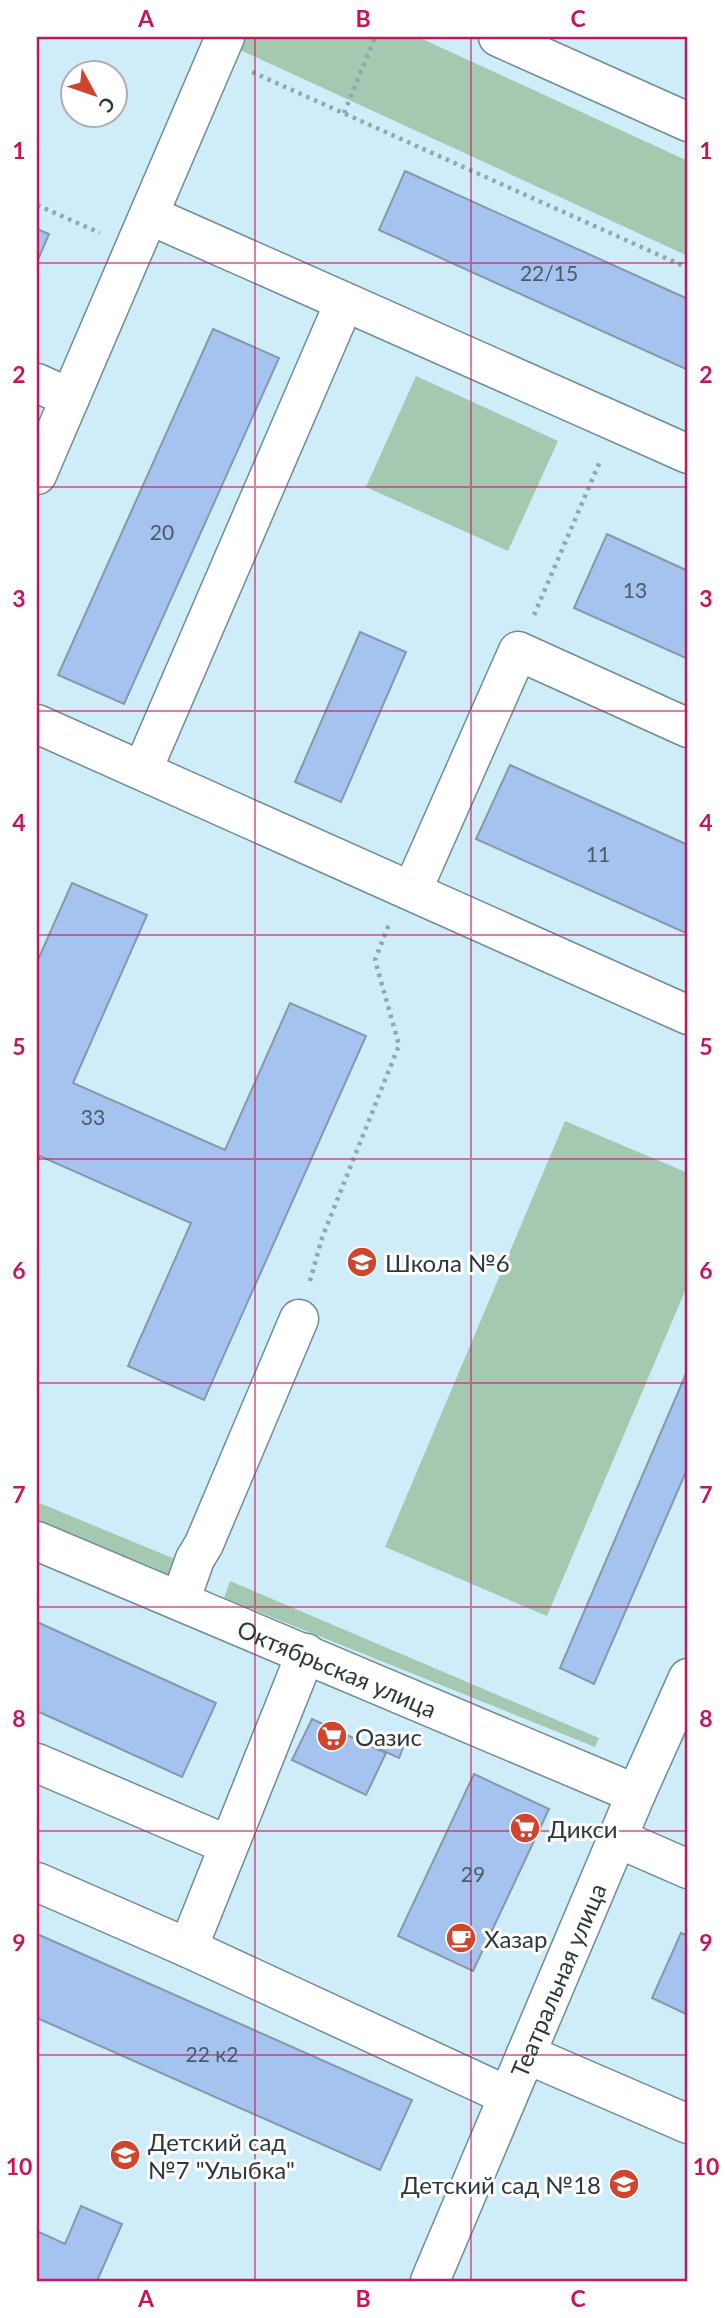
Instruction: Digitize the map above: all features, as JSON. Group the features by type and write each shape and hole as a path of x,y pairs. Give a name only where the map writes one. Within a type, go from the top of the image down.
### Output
{"street":[{"path":"37,475 53,390 149,215 225,37"},
{"path":"498,37 688,122"},
{"path":"149,215 688,454"},
{"path":"143,769 344,303"},
{"path":"407,889 518,651 688,728"},
{"path":"37,724 143,769 688,1015"},
{"path":"180,1601 195,1559 204,1544 299,1319"},
{"name":"Октябрьская улица","path":"37,1541 636,1794"},
{"path":"188,1948 306,1653"},
{"name":"Театральная улица","path":"430,2281 617,1838 688,1678"},
{"path":"37,1763 228,1846"},
{"path":"617,1838 688,1869"},
{"path":"37,1882 188,1948 508,2096"},
{"path":"526,2054 688,2124"}],"path":[{"path":"344,113 375,37"},
{"path":"247,70 688,268"},
{"path":"37,205 106,235"},
{"path":"518,651 617,422"},
{"path":"299,1319 322,1238 399,1045 375,960 407,889"}],"green space":[{"path":"244,37 418,37 688,161 688,256 238,49"},
{"path":"416,376 558,441 508,551 366,487"},
{"path":"565,1121 688,1173 688,1284 547,1616 385,1547"},
{"path":"37,1502 187,1564 169,1576 37,1521"},
{"path":"230,1581 599,1738 595,1747 224,1598"}],"building":[{"path":"405,171 688,299 688,370 379,230"},
{"path":"37,229 49,234 37,262"},
{"path":"213,329 279,358 124,704 58,675"},
{"path":"607,534 688,571 688,659 574,608"},
{"path":"360,632 406,652 341,802 295,782"},
{"path":"510,765 688,845 688,934 476,839"},
{"path":"72,883 147,915 73,1083 225,1150 290,1003 366,1036 204,1400 128,1366 191,1223 40,1156 37,1163 37,962"},
{"path":"688,1369 688,1467 594,1684 560,1668"},
{"path":"37,1622 216,1703 182,1777 37,1711"},
{"path":"312,1719 386,1753 366,1795 292,1760"},
{"path":"386,1735 405,1743 399,1758 379,1749"},
{"path":"474,1774 549,1809 473,1971 398,1936"},
{"path":"681,1933 688,1936 688,2015 652,1998"},
{"path":"37,1934 412,2100 380,2170 37,2018"},
{"path":"81,2206 122,2224 97,2281 37,2281 37,2231 65,2244"}],"place":[{"name":"Школа №6","path":"362,1262"},
{"name":"Оазис","path":"332,1736"},
{"name":"Дикси","path":"525,1828"},
{"name":"Хазар","path":"461,1938"},
{"name":"Детский сад №7 \"Улыбка\"","path":"125,2155"},
{"name":"Детский сад №18","path":"624,2184"}]}
